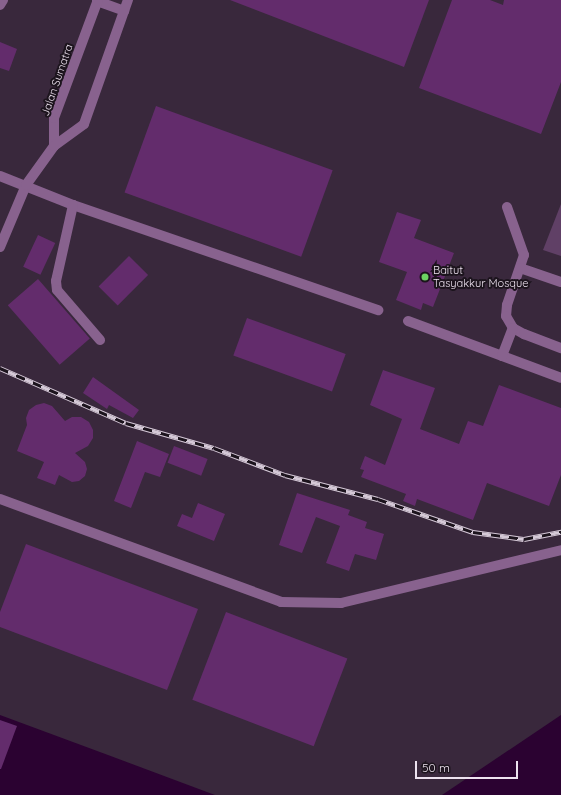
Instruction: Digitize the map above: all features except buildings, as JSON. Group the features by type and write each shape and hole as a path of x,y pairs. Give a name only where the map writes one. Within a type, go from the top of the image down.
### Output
{"lane":[{"path":"0,5 3,0"},
{"path":"97,0 124,11"},
{"name":"Jalan Sumatra","path":"54,146 54,118 97,0"},
{"path":"0,247 26,185 54,146 84,124 128,0"},
{"path":"0,176 74,205 378,310"},
{"path":"74,205 56,281 57,290 61,299 100,340"},
{"path":"507,207 524,255 506,305 506,316 513,328 561,348"},
{"path":"520,268 561,282"},
{"path":"408,321 561,378"},
{"path":"502,356 513,328"},
{"path":"0,499 281,602 341,603 561,550"}],"shaded area":[{"path":"561,204 561,256 543,250"},
{"path":"0,715 108,755 215,795 0,795"},
{"path":"561,715 561,795 442,795"}],"railway":[{"path":"0,368 126,423 214,448 285,475 378,499 473,532 524,539 561,532"}],"place":[{"name":"Baitut Tasyakkur Mosque","path":"425,277"}]}
